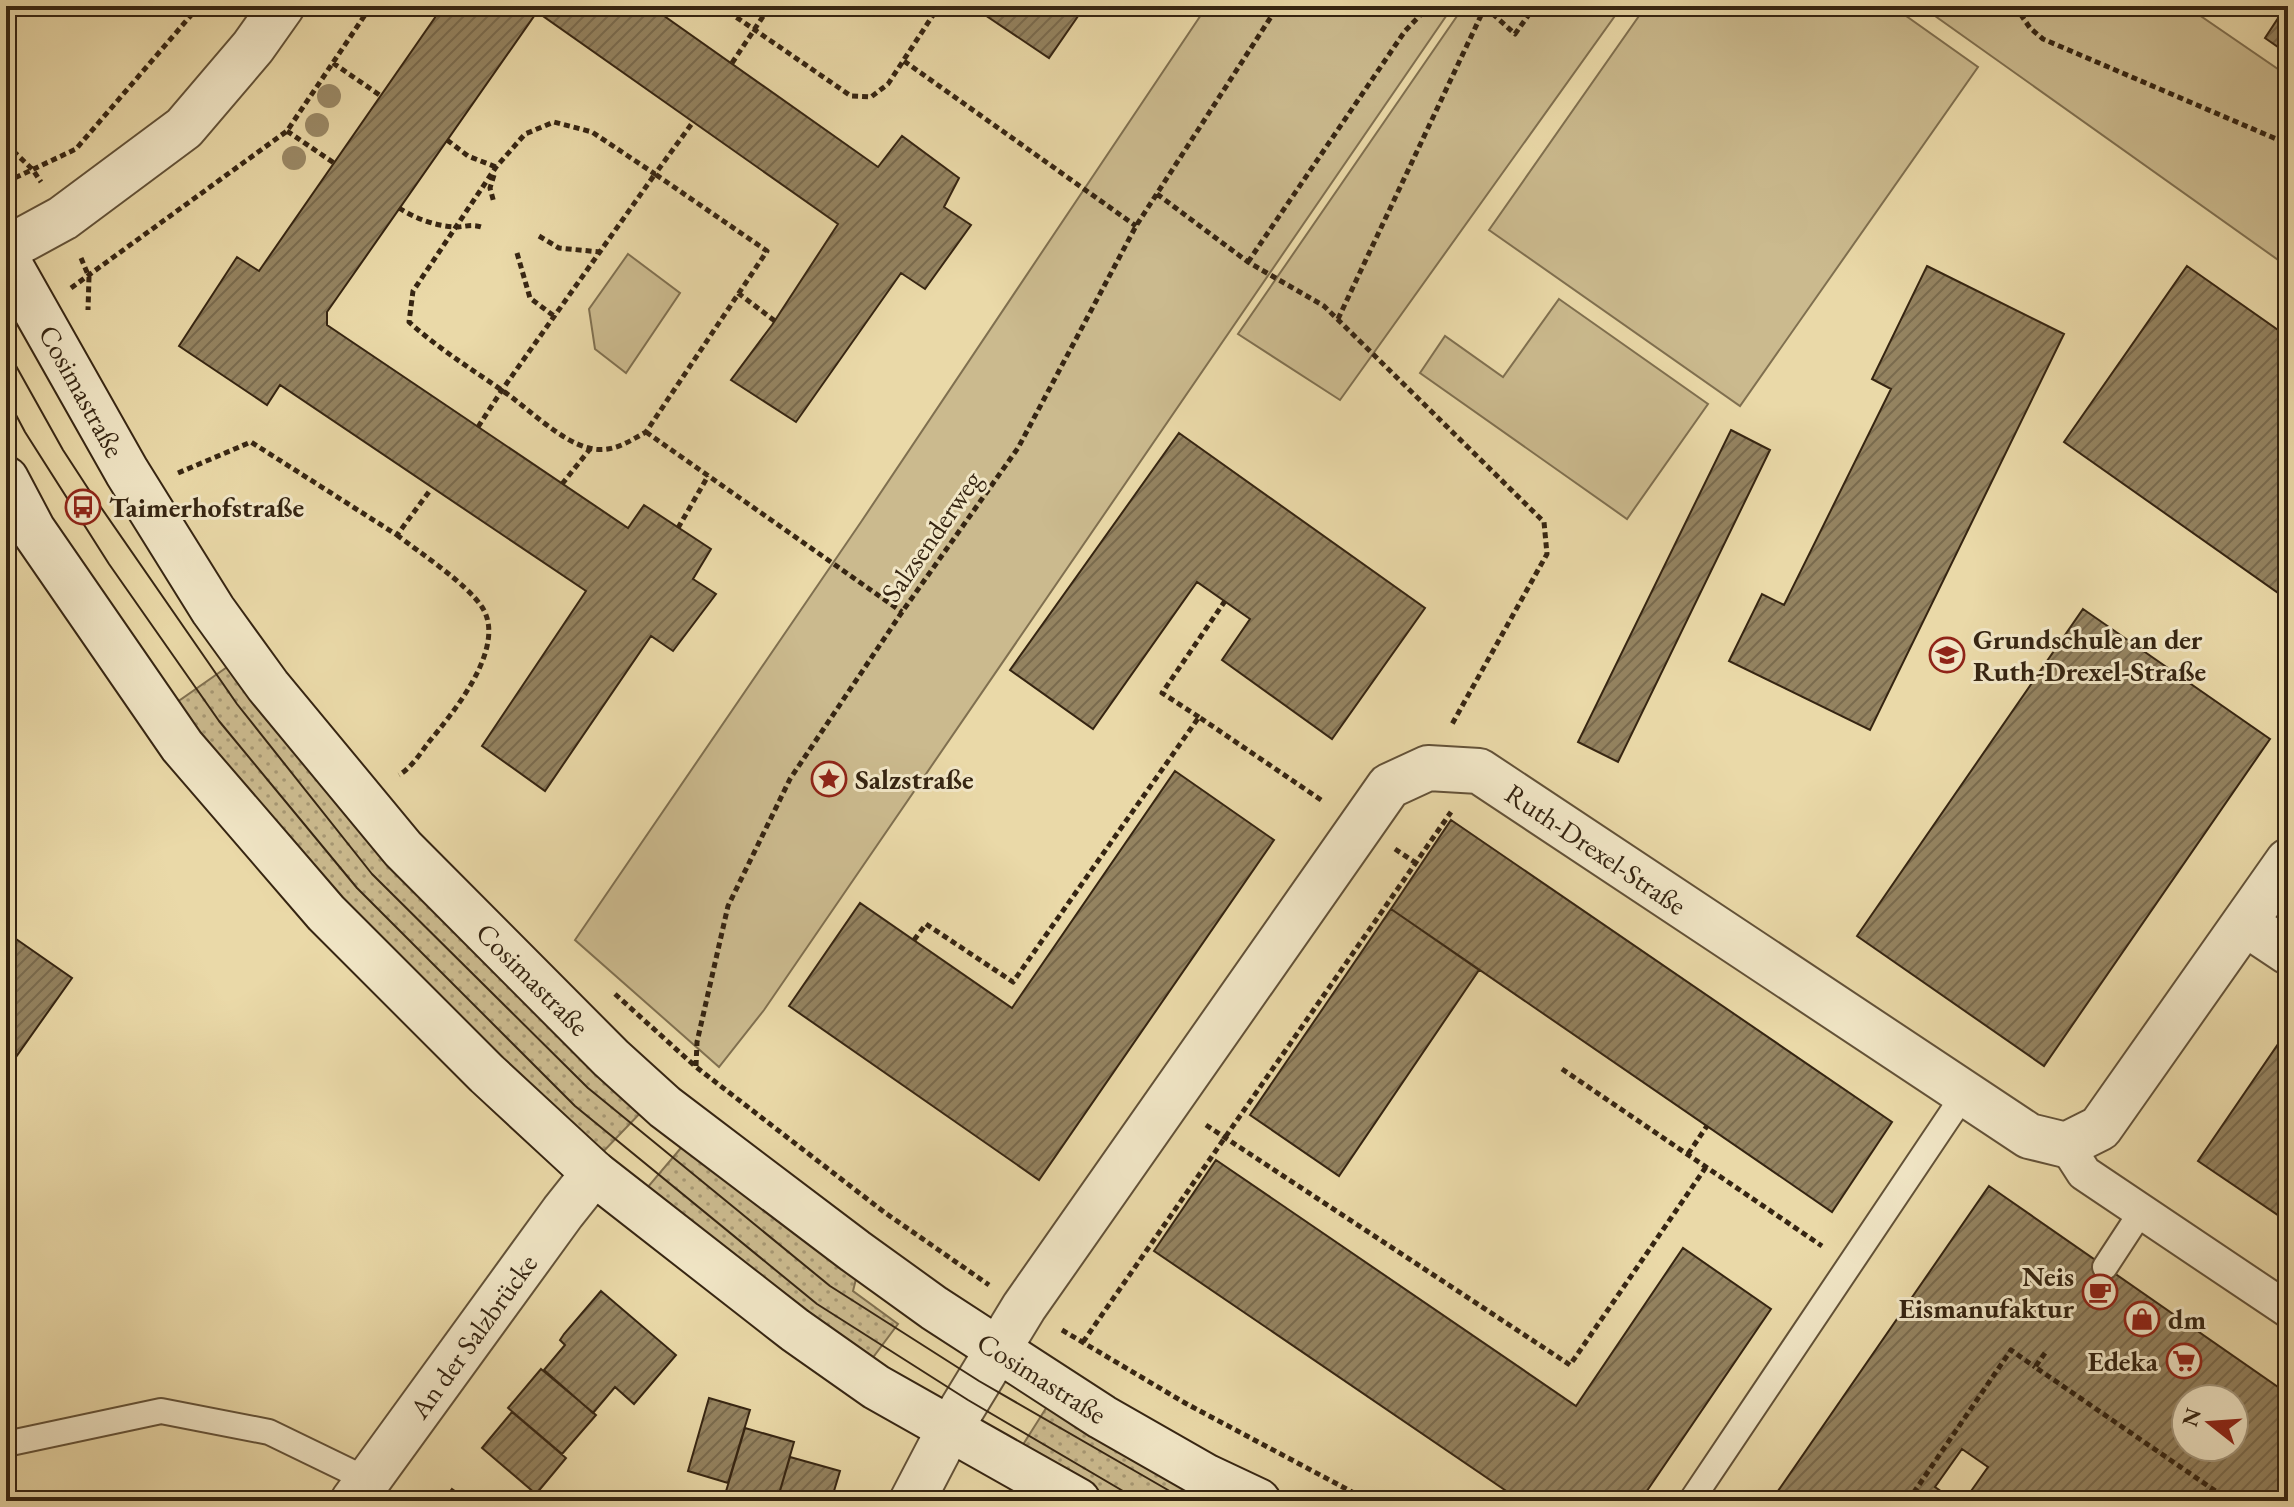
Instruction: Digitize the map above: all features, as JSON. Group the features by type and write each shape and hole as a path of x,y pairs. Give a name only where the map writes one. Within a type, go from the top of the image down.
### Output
{"main road":[{"path":"6,249 63,218 184,128 253,47 282,6"},
{"name":"Cosimastraße","path":"6,258 127,472 213,610 268,686 403,849 611,1058 665,1107 934,1308 1102,1417 1207,1477 1258,1501"},
{"path":"6,479 33,530 182,746 326,913 487,1074 594,1173 795,1330 876,1387 1078,1501"},
{"name":"Ruth-Drexel-Straße","path":"912,1501 949,1430 1024,1307 1389,786 1428,768 1479,771 2029,1136 2066,1145"},
{"path":"2066,1145 2100,1128 2288,861"},
{"path":"2246,924 2288,952"},
{"name":"An der Salzbrücke","path":"361,1490 594,1173"}],"street":[{"path":"2066,1145 2084,1173 2288,1310"}],"lane":[{"path":"1691,1501 1965,1093"},
{"path":"2105,1267 2141,1212"},
{"path":"6,1444 161,1411 269,1432 361,1490"}],"path":[{"path":"6,182 76,149 199,6"},
{"path":"37,310 89,277 287,131 371,6"},
{"path":"720,6 851,96 871,97 888,84 939,6"},
{"path":"732,63 770,6"},
{"name":"Salzsenderweg","path":"696,1067 697,1042 728,906 790,779 902,612 1018,448 1136,226 1278,6"},
{"path":"1248,262 1405,31 1429,6"},
{"path":"1338,319 1484,6 1515,34 1535,6"},
{"path":"2015,6 2030,28 2043,39 2288,144"},
{"path":"904,61 1136,226"},
{"path":"333,63 381,96"},
{"path":"554,122 592,132 655,174 767,251 646,432 615,449 590,449 569,439 440,349 409,322 413,291 496,167 525,134 554,122"},
{"path":"478,427 693,122"},
{"path":"287,131 334,163"},
{"path":"447,140 468,156 496,167"},
{"path":"6,144 33,170 63,218 89,277 88,312"},
{"path":"494,203 490,188 496,167"},
{"path":"1157,194 1248,262 1324,306 1544,522 1547,554 1428,768"},
{"path":"399,208 422,219 456,227 475,224 484,228"},
{"path":"539,236 559,248 600,252"},
{"path":"517,253 530,298 554,316"},
{"path":"738,293 775,321"},
{"path":"646,432 902,612"},
{"path":"177,474 251,442 397,535 461,586 483,608 490,633 477,676 445,723 402,774 395,777 405,788"},
{"path":"562,484 590,449"},
{"path":"170,462 185,486"},
{"path":"678,528 708,476"},
{"path":"397,535 431,489"},
{"path":"1225,601 1162,693 1361,827"},
{"path":"914,940 926,924 1013,982 1199,717"},
{"path":"1083,1342 1479,771"},
{"path":"604,984 696,1067 884,1212 964,1268 1185,1403 1369,1501"},
{"path":"665,1107 696,1067"},
{"path":"1562,1069 1849,1265"},
{"path":"1169,1101 1570,1365 1706,1167"},
{"path":"1688,1154 1707,1126"},
{"path":"934,1308 964,1268"},
{"path":"1908,1501 2011,1350 2230,1501"},
{"path":"2035,1367 2045,1353"}],"shaded area":[{"path":"1207,6 1453,6 764,1010 719,1067 575,940 861,522"},
{"path":"1464,6 1622,6 1340,400 1238,334"},
{"path":"1646,6 1892,6 1978,67 1740,406 1489,230"},
{"path":"1921,6 2186,6 2288,76 2288,267"},
{"path":"628,254 680,293 626,373 595,349 589,309"},
{"path":"1559,299 1708,404 1627,519 1420,373 1445,336 1503,377"},
{"path":"240,658 647,1106 598,1157 362,921 173,705"},
{"path":"686,1142 857,1275 853,1291 898,1324 868,1364 641,1195"},
{"path":"1048,1405 1222,1501 1103,1501 1019,1451"}],"building":[{"path":"443,6 650,6 878,167 902,136 959,178 944,207 971,225 925,289 901,273 796,422 731,380 772,325 838,224 537,12 327,312 327,325 628,528 644,505 711,549 693,579 716,594 673,651 651,636 545,791 482,746 586,591 280,385 267,405 179,346 237,257 259,271"},
{"path":"987,6 1085,6 1049,58 982,13"},
{"path":"2288,6 2288,54 2265,38"},
{"path":"1927,266 2064,334 1870,730 1729,661 1762,594 1784,605 1891,389 1872,379"},
{"path":"2187,266 2288,337 2288,600 2064,442"},
{"path":"1731,430 1770,450 1618,762 1578,742"},
{"path":"1179,433 1425,608 1332,739 1222,660 1250,619 1197,582 1093,729 1010,670"},
{"path":"2083,609 2270,739 2044,1066 1857,936"},
{"path":"1175,771 1274,840 1039,1180 789,1006 860,903 1012,1008"},
{"path":"1451,820 1892,1122 1832,1212 1391,909"},
{"path":"1391,909 1479,970 1339,1176 1250,1115"},
{"path":"6,932 72,978 6,1071"},
{"path":"2285,1034 2288,1036 2288,1222 2198,1161"},
{"path":"1216,1160 1576,1406 1683,1248 1771,1309 1640,1501 1521,1501 1154,1251"},
{"path":"1989,1186 2288,1394 2288,1501 1771,1501"},
{"path":"601,1291 676,1355 634,1404 615,1387 593,1413 544,1370 565,1345 560,1340 564,1334"},
{"path":"541,1369 596,1415 562,1454 508,1408"},
{"path":"709,1398 750,1410 728,1483 688,1471"},
{"path":"512,1412 566,1458 536,1494 482,1448"},
{"path":"745,1428 794,1442 777,1501 734,1501 724,1498"},
{"path":"1962,1449 1988,1467 1964,1501 1955,1501 1935,1487"},
{"path":"790,1457 840,1471 831,1501 777,1501"},
{"path":"452,1489 469,1501 443,1501"}],"tram line":[{"path":"6,348 63,450 237,704 372,874 588,1088 830,1286 979,1381 1187,1501"},
{"path":"6,396 25,432 109,564 219,721 357,888 575,1106 817,1304 968,1400 1140,1501"}],"place":[{"name":"Taimerhofstraße","path":"83,507"},
{"name":"Grundschule an der Ruth-Drexel-Straße","path":"1947,655"},
{"name":"Salzstraße","path":"829,779"},
{"name":"Neis Eismanufaktur","path":"2100,1292"},
{"name":"dm","path":"2142,1319"},
{"name":"Edeka","path":"2184,1361"}]}
